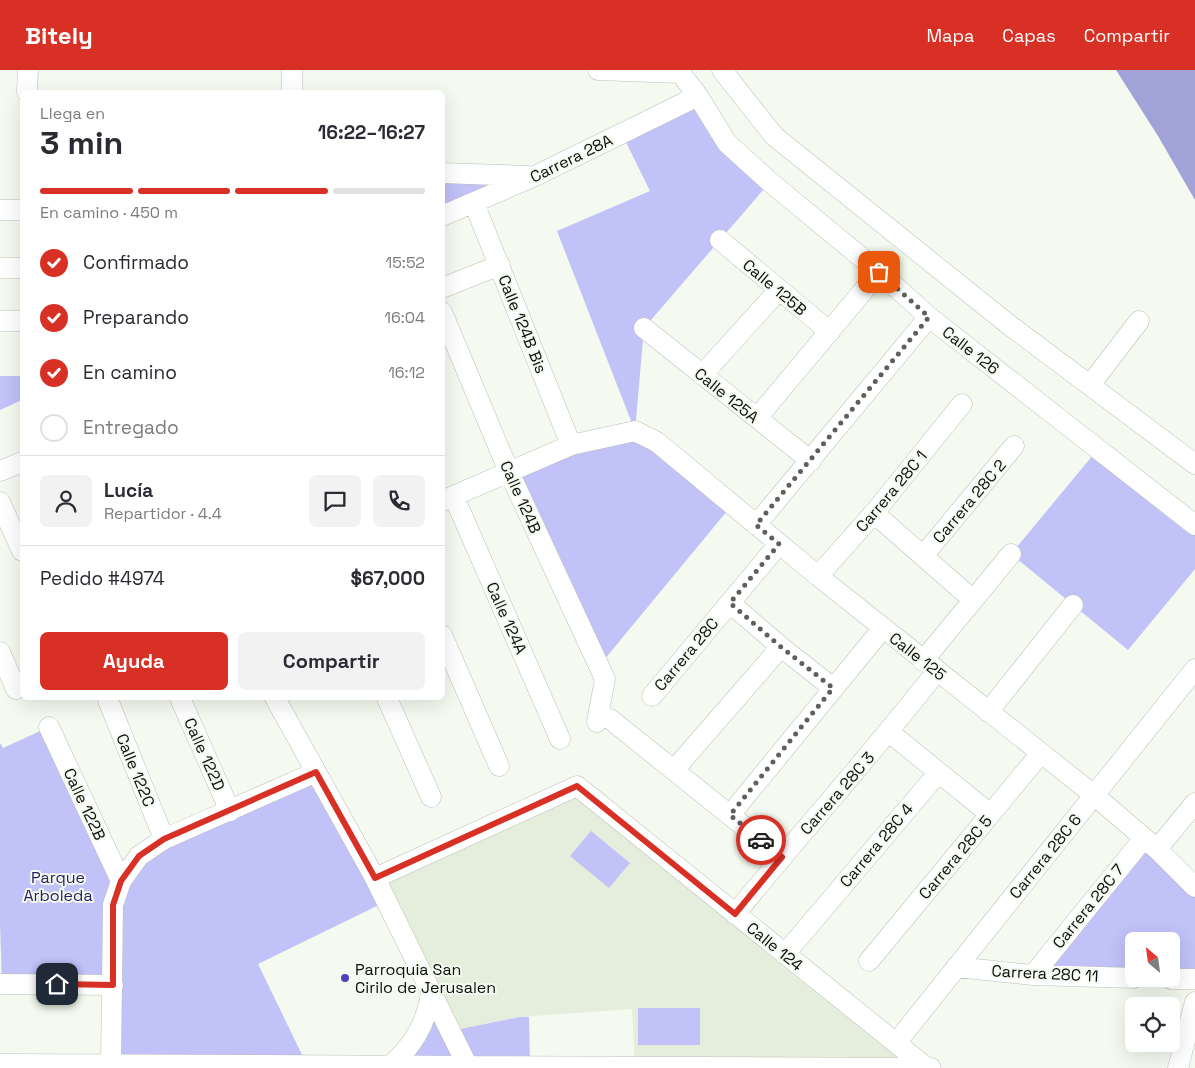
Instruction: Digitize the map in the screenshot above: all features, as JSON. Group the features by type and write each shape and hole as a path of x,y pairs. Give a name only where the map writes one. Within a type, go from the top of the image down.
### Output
{"street":[{"path":"27,90 28,70"},
{"path":"292,70 292,90"},
{"path":"598,70 679,71 698,96"},
{"path":"722,70 774,136 1000,318 1195,464"},
{"name":"Carrera 28A","path":"445,215 535,176 698,96"},
{"name":"Calle 126","path":"698,96 727,144 770,182 879,272 929,317 1190,519"},
{"path":"445,173 535,176"},
{"name":"Calle 124B Bis","path":"474,203 571,445"},
{"path":"0,210 20,210"},
{"name":"Calle 125B","path":"720,240 830,332"},
{"path":"445,287 500,265"},
{"path":"0,268 20,268"},
{"path":"757,418 879,272"},
{"path":"702,375 778,290"},
{"path":"756,525 929,317"},
{"name":"Calle 124B","path":"445,319 509,472 605,679 603,721 674,770"},
{"path":"1090,386 1139,320"},
{"path":"0,321 20,321"},
{"name":"Calle 125A","path":"644,328 811,461"},
{"name":"Carrera 28C 1","path":"818,576 874,513 962,404"},
{"name":"Calle 125","path":"571,445 635,431 657,442 818,576 1094,795 1150,843 1195,887"},
{"path":"448,499 571,445"},
{"name":"Carrera 28C 2","path":"923,556 1014,446"},
{"path":"0,471 20,463"},
{"name":"Calle 124A","path":"448,499 560,739"},
{"path":"0,502 20,547"},
{"path":"874,513 973,600"},
{"name":"Carrera 28C","path":"652,696 779,544"},
{"name":"Carrera 28C 3","path":"735,914 888,732 973,600 1011,554"},
{"path":"730,603 833,688"},
{"path":"988,712 1073,605"},
{"path":"730,815 883,628"},
{"path":"445,642 499,766"},
{"path":"781,647 674,770 782,857"},
{"path":"0,652 13,690"},
{"name":"Carrera 28C 6","path":"896,1043 1195,669"},
{"name":"Calle 122C","path":"108,700 164,839"},
{"name":"Calle 122D","path":"181,700 230,811"},
{"path":"277,700 375,878 467,1066"},
{"path":"388,700 431,798"},
{"name":"Calle 122B","path":"49,727 121,881"},
{"path":"888,732 990,814"},
{"name":"Carrera 28C 5","path":"869,961 1041,753"},
{"path":"111,1064 113,905 121,881 139,856 164,839 316,772"},
{"name":"Carrera 28C 4","path":"785,954 938,773"},
{"name":"Calle 124","path":"375,878 577,786 927,1068"},
{"name":"Carrera 28C 7","path":"1033,975 1150,843 1195,803"},
{"name":"Carrera 28C 11","path":"956,967 1033,975 1125,978"},
{"path":"1180,979 1195,979"},
{"path":"0,984 113,985"},
{"path":"390,1066 403,1055 414,1041 428,1010 431,993"},
{"path":"1178,1068 1195,1002"},
{"path":"0,1064 931,1068"}],"shaded area":[{"path":"1116,70 1195,70 1195,200 1158,136"},
{"path":"577,786 927,1068 635,1066 632,1009 520,1017 450,1031 375,878"}],"green space":[{"path":"698,96 770,182 644,328 635,431 557,231 650,191 622,134"},
{"path":"445,173 535,176 445,215"},
{"path":"0,376 20,376 20,401 0,410"},
{"path":"635,431 732,505 599,666 509,472"},
{"path":"1098,449 1195,525 1195,569 1128,650 1011,554"},
{"name":"Parque Arboleda","path":"49,727 121,880 139,856 164,839 316,772 387,901 258,964 307,1065 390,1066 405,1051 417,1034 426,1015 431,993 450,1031 520,1017 529,1017 530,1065 931,1068 0,1068 0,1064 111,1063 112,985 2,984 0,743 3,748"},
{"path":"591,831 630,863 609,888 570,856"},
{"path":"1144,838 1195,887 1195,979 1180,979 1180,932 1125,932 1125,978 1033,975"},
{"path":"638,1008 700,1008 700,1045 638,1045"}],"way so far":[{"path":"761,840 730,815 833,688 730,603 779,544 756,525 929,317 879,272"}],"place":[{"name":"Parroquia San Cirilo de Jerusalen","path":"345,978"}],"route":[{"path":"57,984 113,985 113,905 121,881 139,856 164,839 316,772 375,878 577,786 735,914 782,857 761,840"}]}
